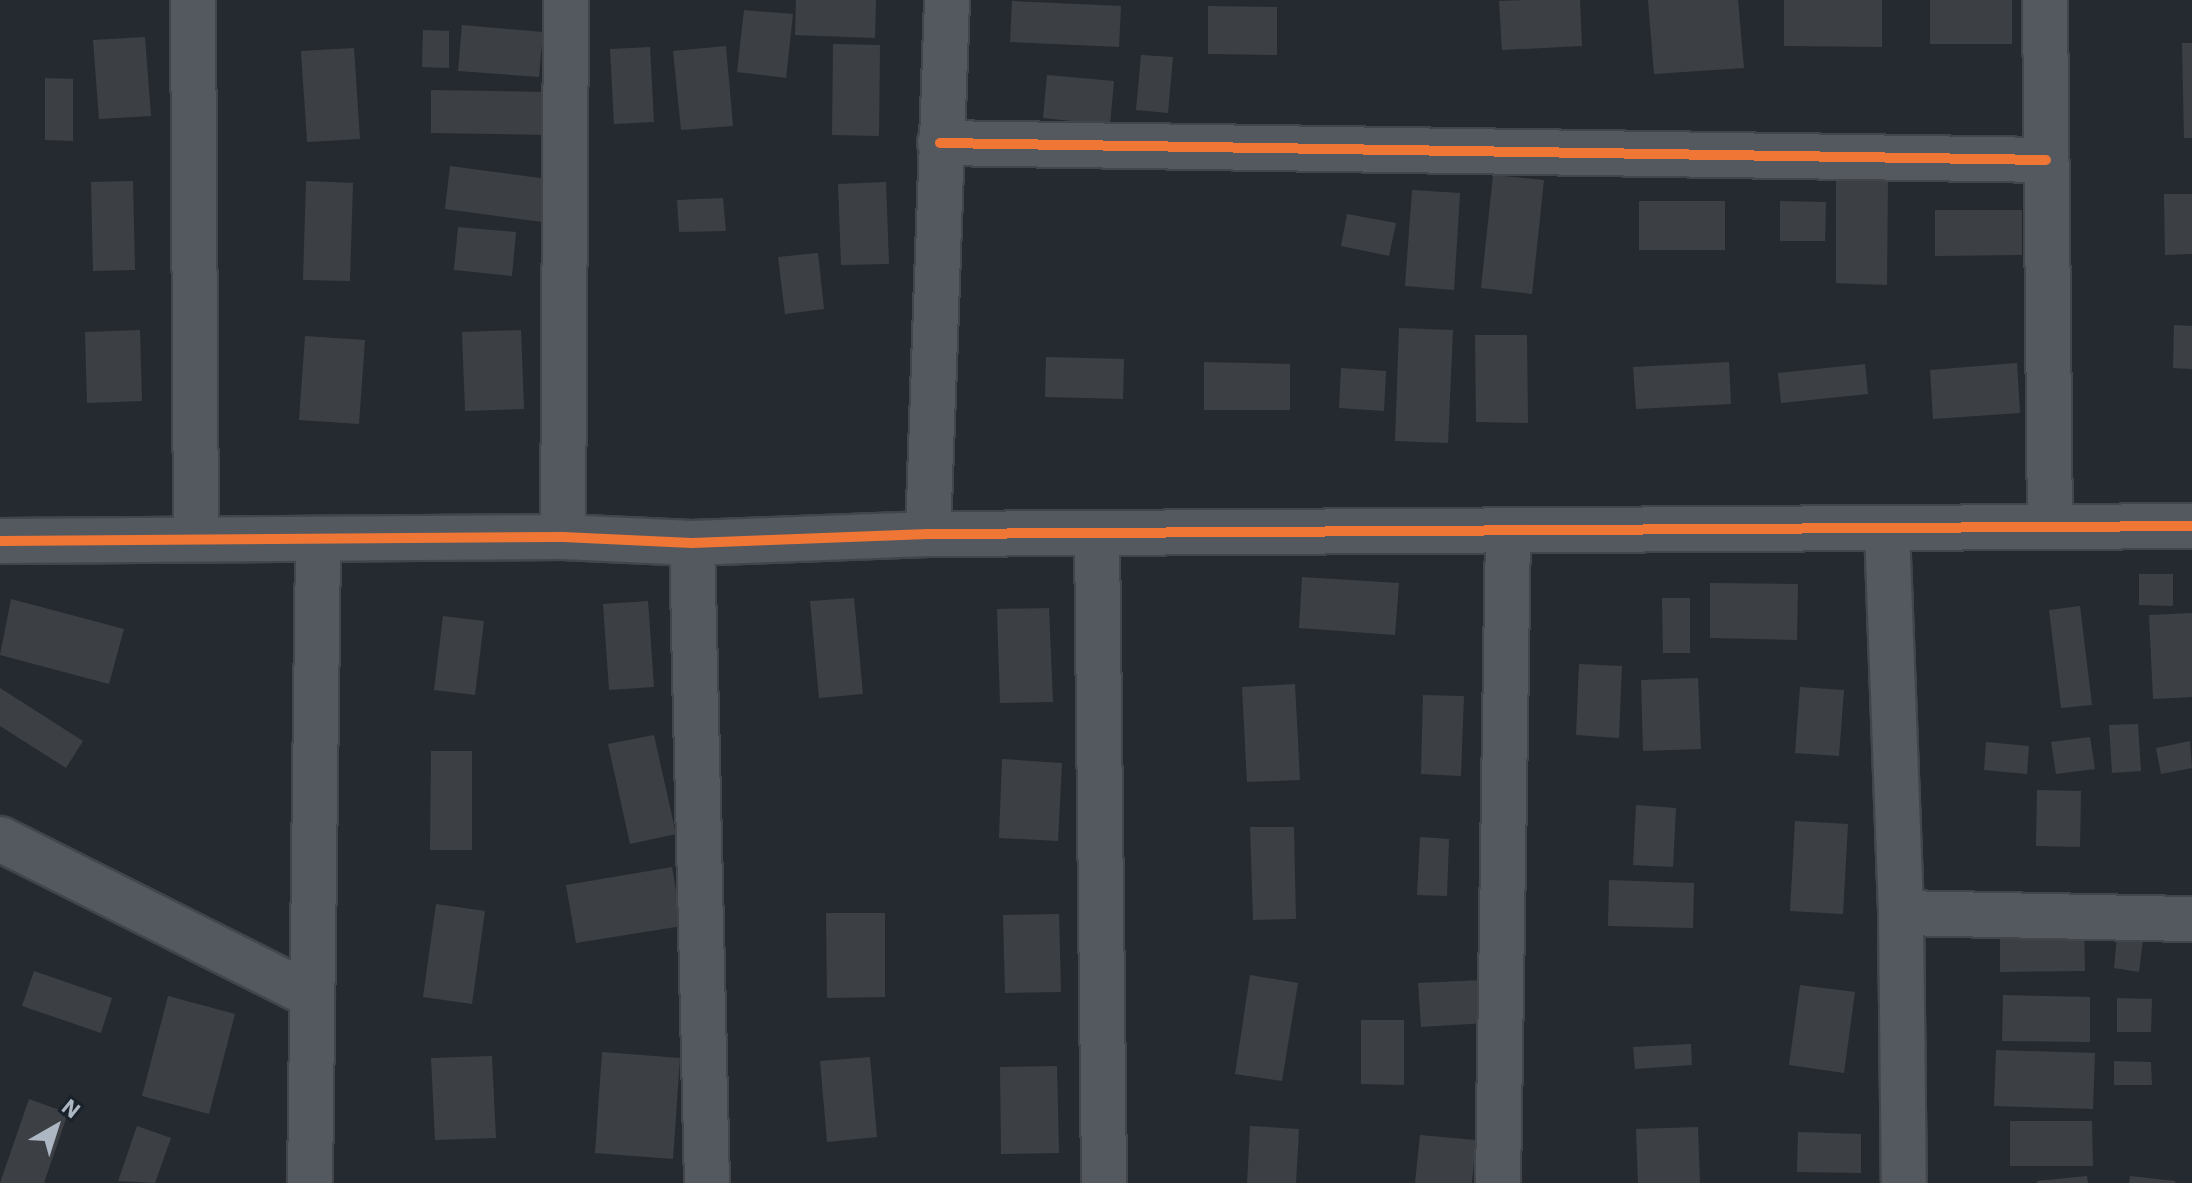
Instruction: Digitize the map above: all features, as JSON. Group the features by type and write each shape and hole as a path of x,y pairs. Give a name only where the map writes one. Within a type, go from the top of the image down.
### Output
{"street":[{"path":"193,0 196,539"},
{"path":"563,537 566,0"},
{"path":"928,534 947,0"},
{"path":"2045,0 2050,527"},
{"path":"940,143 2046,160"},
{"path":"0,541 196,539 318,542 563,537 692,543 928,534 2192,526"},
{"path":"1887,529 1901,913 1904,1183"},
{"path":"1498,1183 1508,531"},
{"path":"1097,534 1104,1183"},
{"path":"310,1183 318,542"},
{"path":"692,543 707,1183"},
{"path":"0,839 312,996"},
{"path":"1901,913 2192,919"}],"building":[{"path":"796,0 876,0 875,38 795,35"},
{"path":"1580,0 1582,46 1502,50 1499,1"},
{"path":"1648,0 1738,0 1744,68 1654,74"},
{"path":"1784,0 1882,0 1882,47 1784,46"},
{"path":"1930,0 2012,0 2012,44 1930,44"},
{"path":"1012,1 1121,6 1119,47 1010,42"},
{"path":"1208,6 1277,7 1277,55 1208,54"},
{"path":"744,10 793,14 786,78 737,72"},
{"path":"462,25 543,32 539,77 458,71"},
{"path":"423,30 449,31 449,68 422,67"},
{"path":"145,37 151,116 99,119 93,40"},
{"path":"2182,43 2192,43 2192,138 2184,138"},
{"path":"833,44 880,45 879,136 832,135"},
{"path":"726,46 733,126 681,130 673,51"},
{"path":"650,47 654,122 614,124 610,49"},
{"path":"354,48 360,139 307,142 301,51"},
{"path":"1141,55 1173,57 1168,113 1136,110"},
{"path":"1047,75 1114,81 1110,125 1043,118"},
{"path":"45,78 73,79 73,141 45,140"},
{"path":"431,90 550,92 549,135 431,133"},
{"path":"450,166 555,180 550,223 445,209"},
{"path":"1493,175 1544,180 1532,294 1481,288"},
{"path":"1836,178 1888,178 1887,285 1836,283"},
{"path":"133,181 135,270 93,271 91,182"},
{"path":"306,181 353,183 350,281 303,280"},
{"path":"886,182 889,264 841,265 838,184"},
{"path":"1412,190 1460,193 1454,290 1405,286"},
{"path":"2164,194 2192,194 2192,254 2165,255"},
{"path":"723,198 726,231 679,232 677,200"},
{"path":"1639,201 1725,201 1725,250 1639,250"},
{"path":"1780,201 1826,202 1825,241 1780,241"},
{"path":"1935,210 2022,210 2022,255 1935,256"},
{"path":"1347,214 1396,223 1389,256 1341,246"},
{"path":"458,227 516,232 512,276 454,270"},
{"path":"818,253 824,309 785,314 778,257"},
{"path":"2174,325 2192,326 2192,369 2173,368"},
{"path":"1399,328 1453,330 1448,443 1395,441"},
{"path":"140,330 142,401 87,403 85,332"},
{"path":"521,330 524,409 465,411 462,332"},
{"path":"1475,335 1527,335 1528,423 1476,422"},
{"path":"305,336 365,340 359,424 299,420"},
{"path":"1046,357 1124,359 1123,399 1045,397"},
{"path":"1204,362 1290,364 1290,410 1204,410"},
{"path":"1729,362 1731,404 1636,409 1633,367"},
{"path":"2017,363 2020,413 1933,419 1930,370"},
{"path":"1865,364 1868,394 1781,403 1778,373"},
{"path":"1341,368 1386,371 1384,411 1339,408"},
{"path":"2139,574 2173,574 2173,606 2139,605"},
{"path":"1302,577 1399,583 1395,635 1299,628"},
{"path":"1710,583 1798,584 1797,640 1710,638"},
{"path":"854,598 863,694 819,698 810,601"},
{"path":"1662,598 1690,598 1690,653 1663,653"},
{"path":"11,599 124,629 109,684 0,655"},
{"path":"648,601 654,687 609,690 603,604"},
{"path":"2080,606 2092,705 2061,708 2049,610"},
{"path":"1049,608 1053,702 1000,703 997,609"},
{"path":"2192,613 2192,697 2153,699 2149,615"},
{"path":"443,616 484,621 475,695 434,690"},
{"path":"1579,664 1622,666 1619,738 1576,735"},
{"path":"1698,678 1701,749 1643,751 1641,680"},
{"path":"1295,684 1300,780 1247,782 1242,687"},
{"path":"1800,687 1844,690 1839,756 1795,753"},
{"path":"0,688 83,741 66,768 0,726"},
{"path":"1423,695 1464,696 1461,776 1421,774"},
{"path":"2138,724 2141,771 2112,773 2109,725"},
{"path":"654,735 676,834 630,844 608,744"},
{"path":"2090,737 2095,769 2056,774 2051,742"},
{"path":"2190,741 2192,768 2161,774 2156,748"},
{"path":"1986,742 2029,746 2027,774 1984,770"},
{"path":"431,751 472,751 472,850 430,850"},
{"path":"1002,759 1062,763 1058,841 999,838"},
{"path":"2037,790 2081,791 2080,847 2036,846"},
{"path":"1636,805 1676,808 1673,867 1633,865"},
{"path":"1795,821 1848,824 1843,914 1790,911"},
{"path":"1250,827 1294,827 1296,919 1253,920"},
{"path":"1420,837 1449,839 1447,896 1417,895"},
{"path":"672,867 682,926 576,943 566,885"},
{"path":"1609,880 1694,883 1693,928 1608,926"},
{"path":"436,904 485,911 472,1004 423,997"},
{"path":"826,913 885,913 885,997 827,998"},
{"path":"1059,914 1061,992 1005,993 1003,915"},
{"path":"2084,925 2085,971 2000,972 2000,926"},
{"path":"2117,936 2143,940 2139,972 2114,968"},
{"path":"34,971 112,998 101,1033 22,1006"},
{"path":"1250,975 1298,983 1282,1081 1235,1074"},
{"path":"1483,980 1486,1023 1421,1027 1418,983"},
{"path":"1800,985 1855,992 1844,1073 1789,1065"},
{"path":"2003,995 2090,997 2090,1042 2002,1041"},
{"path":"168,996 235,1014 209,1114 142,1096"},
{"path":"2117,998 2152,999 2151,1032 2117,1032"},
{"path":"1361,1020 1404,1020 1404,1085 1361,1084"},
{"path":"1691,1044 1692,1065 1635,1069 1633,1047"},
{"path":"1996,1050 2095,1053 2093,1109 1994,1106"},
{"path":"602,1052 680,1058 673,1159 595,1153"},
{"path":"492,1056 496,1138 435,1140 431,1058"},
{"path":"870,1057 877,1137 827,1142 820,1061"},
{"path":"2114,1061 2151,1062 2152,1085 2114,1085"},
{"path":"1057,1066 1059,1153 1001,1154 1000,1067"},
{"path":"29,1099 68,1113 44,1183 0,1183"},
{"path":"2010,1121 2092,1121 2093,1166 2010,1166"},
{"path":"137,1126 171,1138 155,1183 118,1181"},
{"path":"1250,1126 1299,1129 1296,1183 1247,1183"},
{"path":"1698,1127 1700,1183 1638,1183 1636,1129"},
{"path":"1798,1132 1861,1134 1861,1173 1797,1172"},
{"path":"1420,1135 1476,1140 1472,1183 1415,1183"},
{"path":"2087,1176 2088,1183 2037,1183 2037,1181"},
{"path":"2130,1176 2175,1181 2175,1183 2129,1183"}],"cycle path":[{"path":"940,143 2046,160"},
{"path":"0,541 563,537 692,543 928,534 2192,526"}]}
